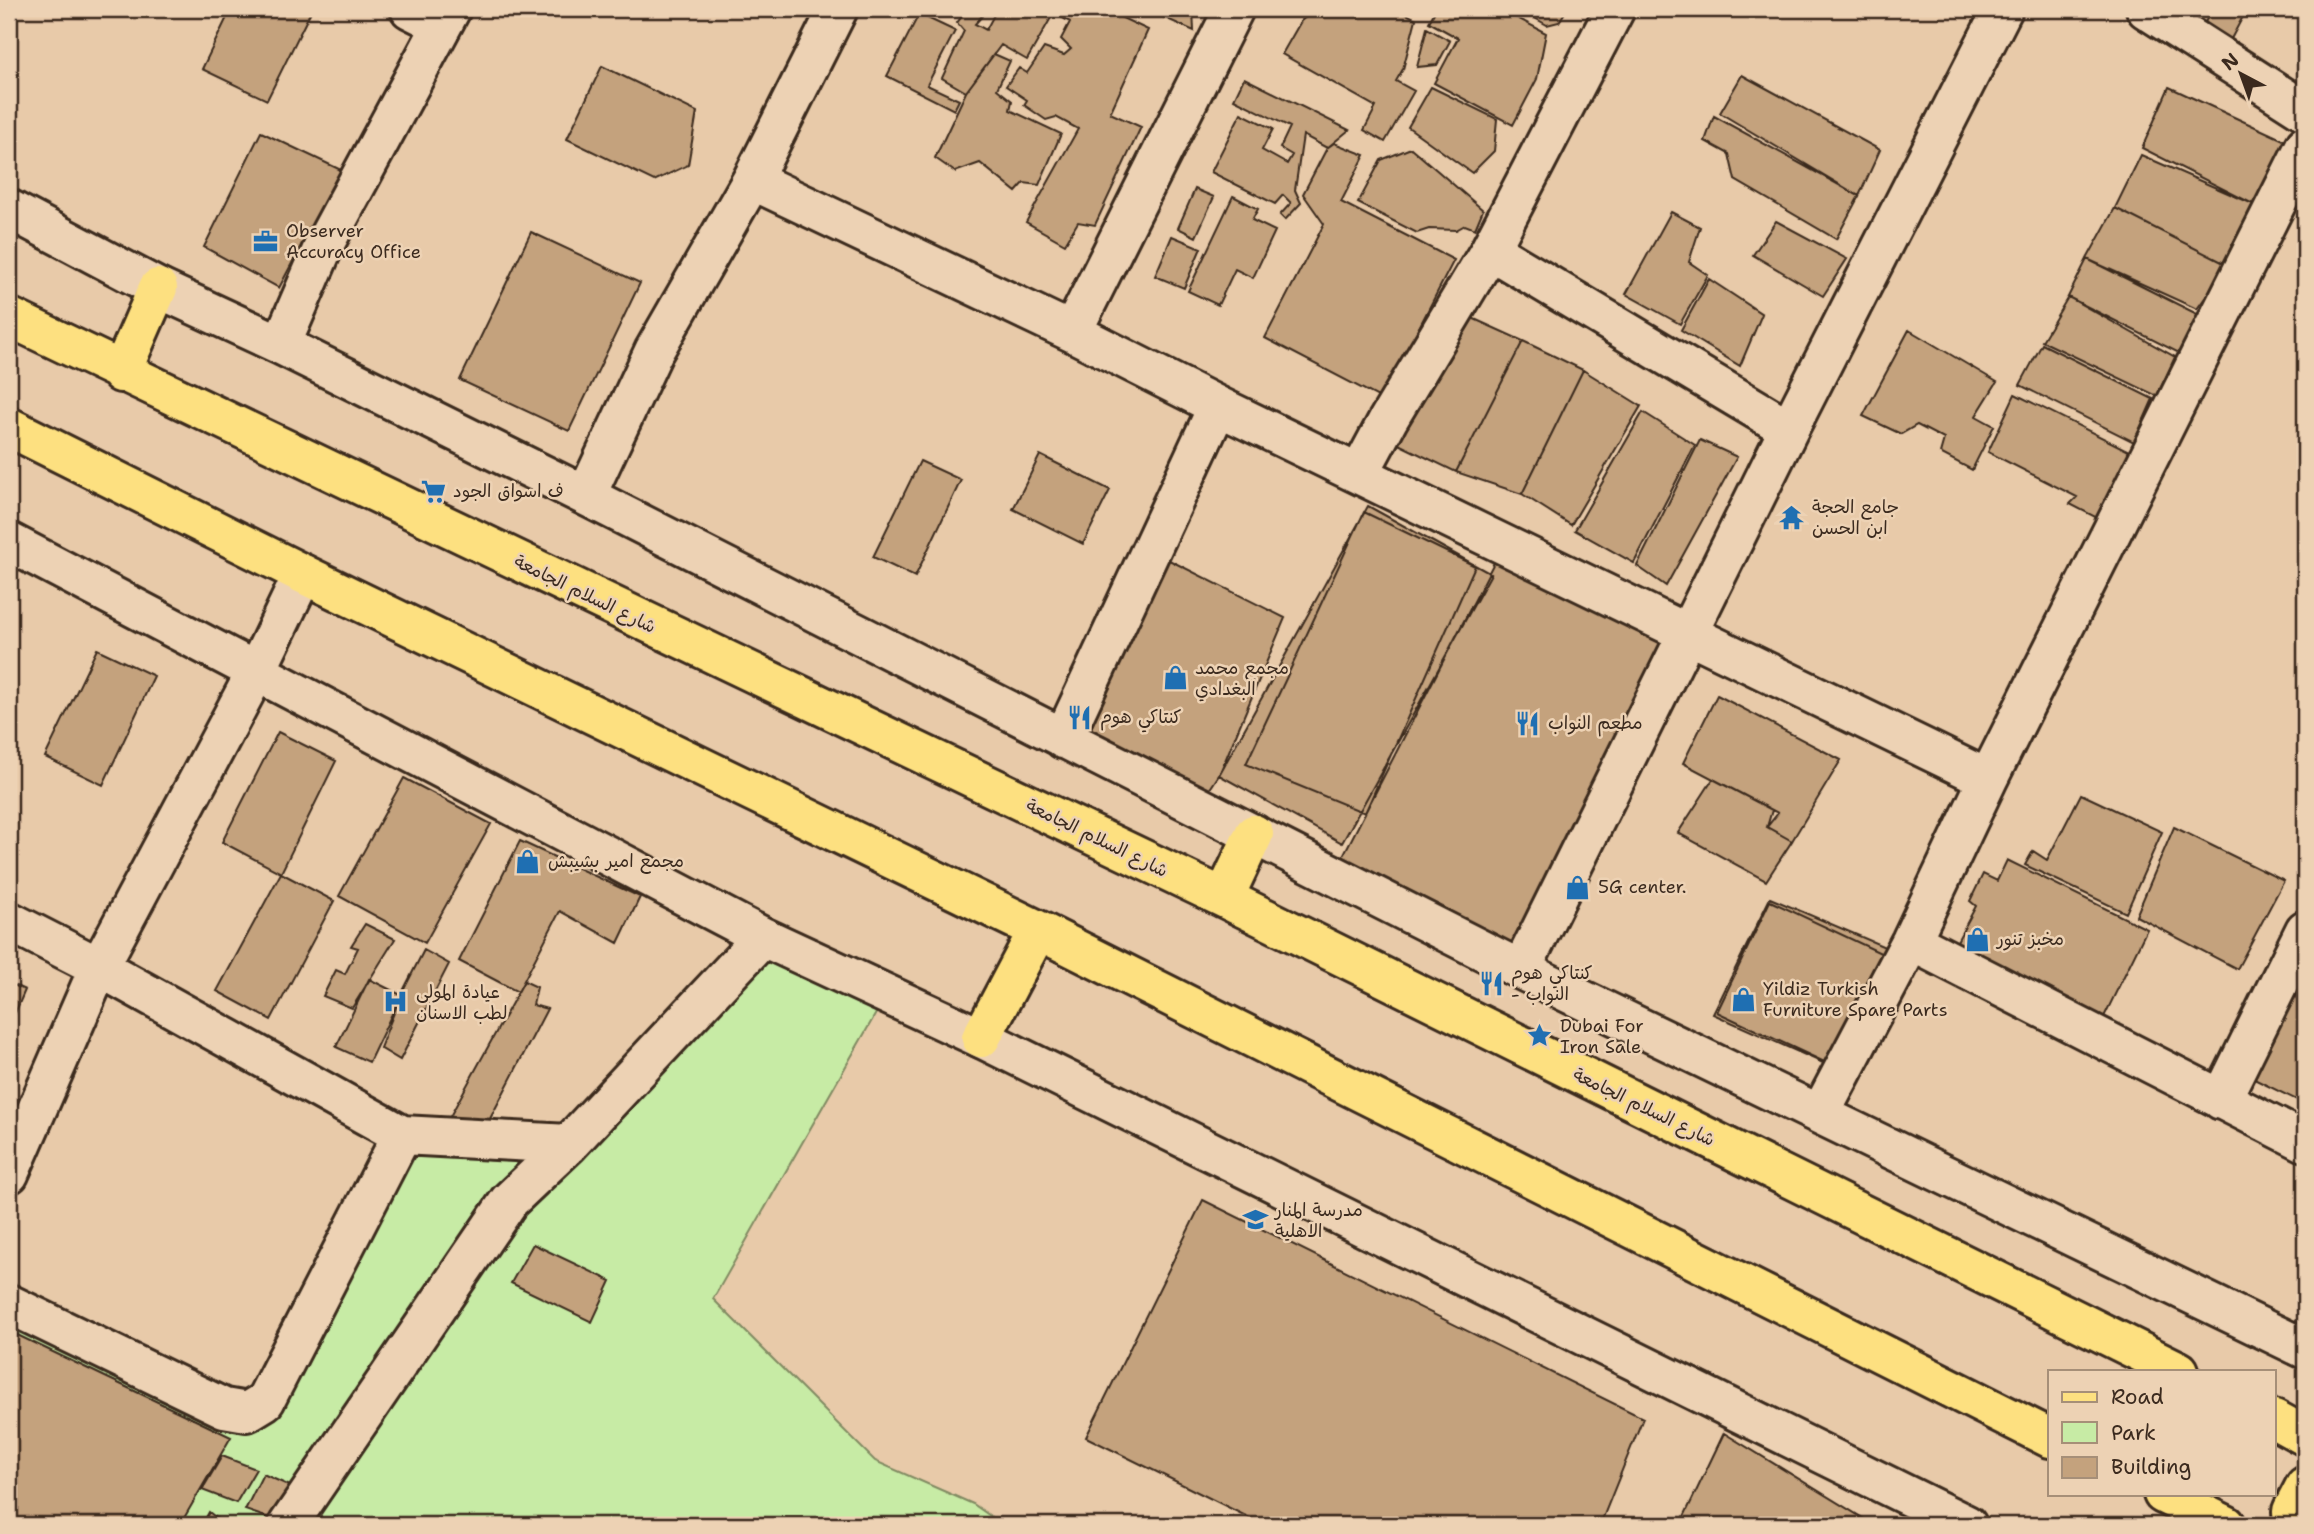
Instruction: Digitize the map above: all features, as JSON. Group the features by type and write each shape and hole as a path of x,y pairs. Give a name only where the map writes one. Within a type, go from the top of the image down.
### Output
{"main road":[{"path":"121,373 158,288"},
{"name":"شارع السلام الجامعة","path":"9,317 121,373 1224,898 2177,1370"},
{"path":"9,427 303,574 1038,930 2048,1437"},
{"path":"1224,898 1254,835"},
{"path":"981,1038 1038,930"},
{"path":"2276,1420 2305,1436"},
{"path":"2293,1525 2292,1511 2305,1486"},
{"path":"2168,1496 2226,1525"}],"street":[{"path":"586,496 654,351 752,180 838,9"},
{"path":"1072,332 1234,9"},
{"path":"1359,474 1388,419 1490,250 1615,9"},
{"path":"1521,970 1789,429 2003,9"},
{"path":"2146,9 2305,111"},
{"path":"281,345 325,243 434,14"},
{"path":"1820,1114 1911,941 1988,779 2305,146"},
{"path":"752,180 1072,332 1218,406 1988,779"},
{"path":"9,209 158,288 281,345 586,496 1521,970 2305,1349"},
{"path":"1490,250 1789,429"},
{"path":"1063,739 1218,406"},
{"path":"9,542 763,937 981,1038 1967,1525"},
{"path":"12,1158 99,967 256,672 303,574"},
{"path":"9,921 99,967 402,1135 569,1144"},
{"path":"2221,1100 2305,930"},
{"path":"288,1525 509,1201 569,1144 763,937"},
{"path":"1911,941 2305,1142"},
{"path":"9,1304 224,1408 247,1412 265,1401 402,1135"}],"green space":[{"path":"763,937 887,994 713,1299 875,1461 973,1504 1003,1525 9,1525 9,1304 247,1412 402,1135 569,1144"}],"building":[{"path":"231,9 312,9 267,100 202,69"},
{"path":"967,9 974,9 982,16 975,24 986,30 995,13 991,9 1056,9 1027,60 1001,45 966,92 942,78 964,31 957,23"},
{"path":"1064,9 1114,9 1116,15 1148,30 1110,113 1141,127 1095,225 1078,222 1065,244 1026,222 1078,129 1056,117 1046,120 1024,105 1027,100 1006,86 1019,68 1027,73 1044,48 1064,55 1071,49 1061,39 1070,22 1059,16"},
{"path":"1145,9 1193,9 1194,31"},
{"path":"1315,9 1397,9 1416,19 1403,69 1396,81 1414,91 1385,142 1364,130 1376,107 1282,54 1301,21"},
{"path":"1436,9 1500,9 1546,33 1537,79 1513,125 1434,83 1458,38 1429,22"},
{"path":"1519,9 1567,9 1559,22 1547,25"},
{"path":"2212,9 2247,9 2231,39 2203,26"},
{"path":"919,14 955,31 927,85 959,100 954,110 887,76"},
{"path":"1427,28 1450,41 1437,65 1417,67"},
{"path":"994,54 1010,61 997,89 1012,101 1010,110 1061,134 1039,185 1024,183 1016,192 980,163 955,172 935,158 966,92"},
{"path":"602,66 697,112 688,165 654,181 567,139"},
{"path":"1742,75 1880,150 1859,196 1720,113"},
{"path":"1244,78 1349,130 1327,148 1303,135 1295,190 1301,203 1285,220 1280,215 1291,203 1283,195 1275,204 1211,172 1241,113 1273,129 1262,150 1287,164 1292,155 1280,148 1290,127 1234,99"},
{"path":"1431,87 1497,119 1494,151 1472,173 1408,127"},
{"path":"2169,87 2288,142 2253,204 2142,148"},
{"path":"1714,116 1859,196 1836,239 1735,180 1729,154 1705,141"},
{"path":"261,132 341,170 279,288 204,247"},
{"path":"1334,143 1365,155 1341,202 1454,260 1382,399 1265,338 1324,224 1303,194 1327,148"},
{"path":"1411,148 1483,210 1475,229 1465,225 1456,230 1429,229 1417,233 1358,203 1381,160"},
{"path":"2141,155 2253,204 2228,265 2115,208"},
{"path":"1195,189 1214,197 1196,237 1178,228"},
{"path":"1233,196 1258,209 1252,220 1275,231 1253,278 1235,269 1218,305 1188,291"},
{"path":"2115,208 2228,265 2197,309 2087,259"},
{"path":"1671,212 1700,227 1689,262 1708,275 1680,324 1626,294"},
{"path":"1776,221 1847,259 1823,296 1753,255"},
{"path":"531,232 640,283 569,431 460,380"},
{"path":"1172,236 1201,248 1184,288 1155,276"},
{"path":"2087,259 2201,316 2181,354 2068,297"},
{"path":"1709,279 1762,314 1740,366 1681,330"},
{"path":"2068,297 2175,357 2157,396 2042,341"},
{"path":"1461,313 1523,341 1456,472 1388,439"},
{"path":"1909,330 1997,382 1976,416 1994,426 1972,470 1940,453 1944,439 1917,425 1901,434 1863,416"},
{"path":"1523,341 1583,370 1522,494 1456,472"},
{"path":"2042,344 2153,399 2134,442 2020,385"},
{"path":"1583,370 1641,406 1571,525 1522,494"},
{"path":"2015,394 2135,454 2103,521 2070,504 2077,497 1988,452"},
{"path":"1643,412 1695,445 1634,563 1575,530"},
{"path":"1700,440 1737,457 1666,586 1637,566"},
{"path":"1040,455 1110,490 1083,544 1013,509"},
{"path":"920,461 961,480 915,577 873,557"},
{"path":"1368,506 1491,574 1342,843 1219,775"},
{"path":"1364,512 1475,566 1365,813 1246,764"},
{"name":"مطعم النواب","path":"1504,543 1689,633 1521,970 1333,875"},
{"name":"مجمع محمد البغدادي","path":"1151,551 1285,618 1219,775 1198,807 1063,739"},
{"path":"97,649 154,676 103,785 45,757"},
{"path":"1717,695 1841,760 1792,841 1767,827 1778,813 1683,763"},
{"path":"278,732 336,761 281,873 222,842"},
{"path":"404,778 491,824 425,943 339,896"},
{"path":"1713,779 1772,810 1767,827 1792,841 1766,881 1678,833"},
{"path":"2081,794 2162,832 2126,913 2025,865 2033,851 2047,860"},
{"path":"2174,827 2284,881 2237,969 2136,916"},
{"path":"520,841 640,897 618,943 560,911 518,992 459,961"},
{"path":"2007,860 2147,929 2103,1019 1955,945 1976,906 1970,901 1983,874 1997,881"},
{"path":"281,873 334,901 271,1020 217,991"},
{"path":"1770,898 1892,950 1834,1068 1713,1014"},
{"path":"1770,901 1885,955 1833,1066 1717,1012"},
{"path":"365,924 395,939 352,1008 323,996 336,970 345,974 358,948 351,946"},
{"path":"424,950 449,964 400,1060 380,1048 401,995"},
{"path":"2305,977 2305,1104 2252,1078"},
{"path":"369,979 401,995 369,1062 336,1047"},
{"path":"524,981 537,987 533,1005 547,1009 480,1138 448,1120"},
{"path":"9,983 25,990 9,1027"},
{"path":"1203,1200 1643,1418 1600,1525 1264,1525 1086,1437"},
{"path":"533,1244 611,1281 592,1322 511,1283"},
{"path":"9,1331 231,1437 180,1525 9,1525"},
{"path":"1724,1433 1874,1525 1680,1525"},
{"path":"222,1456 256,1469 236,1503 202,1490"},
{"path":"263,1474 299,1490 280,1522 245,1510"},
{"path":"209,1512 225,1525 202,1525"}],"place":[{"name":"Observer Accuracy Office","path":"266,241"},
{"name":"ف اسواق الجود","path":"433,491"},
{"name":"جامع الحجة ابن الحسن","path":"1792,517"},
{"name":"مجمع محمد البغدادي","path":"1175,678"},
{"name":"كنتاكي هوم","path":"1080,717"},
{"name":"مطعم النواب","path":"1528,723"},
{"name":"مجمع امير بشيبش","path":"528,861"},
{"name":"5G center.","path":"1578,887"},
{"name":"مخبز تنور","path":"1977,939"},
{"name":"كنتاكي هوم - النواب","path":"1491,983"},
{"name":"Yildiz Turkish Furniture Spare Parts","path":"1743,999"},
{"name":"عيادة المولى لطب الاسنان","path":"396,1002"},
{"name":"Dubai For Iron Sale","path":"1540,1036"},
{"name":"مدرسة المنار الاهلية","path":"1255,1220"}]}
